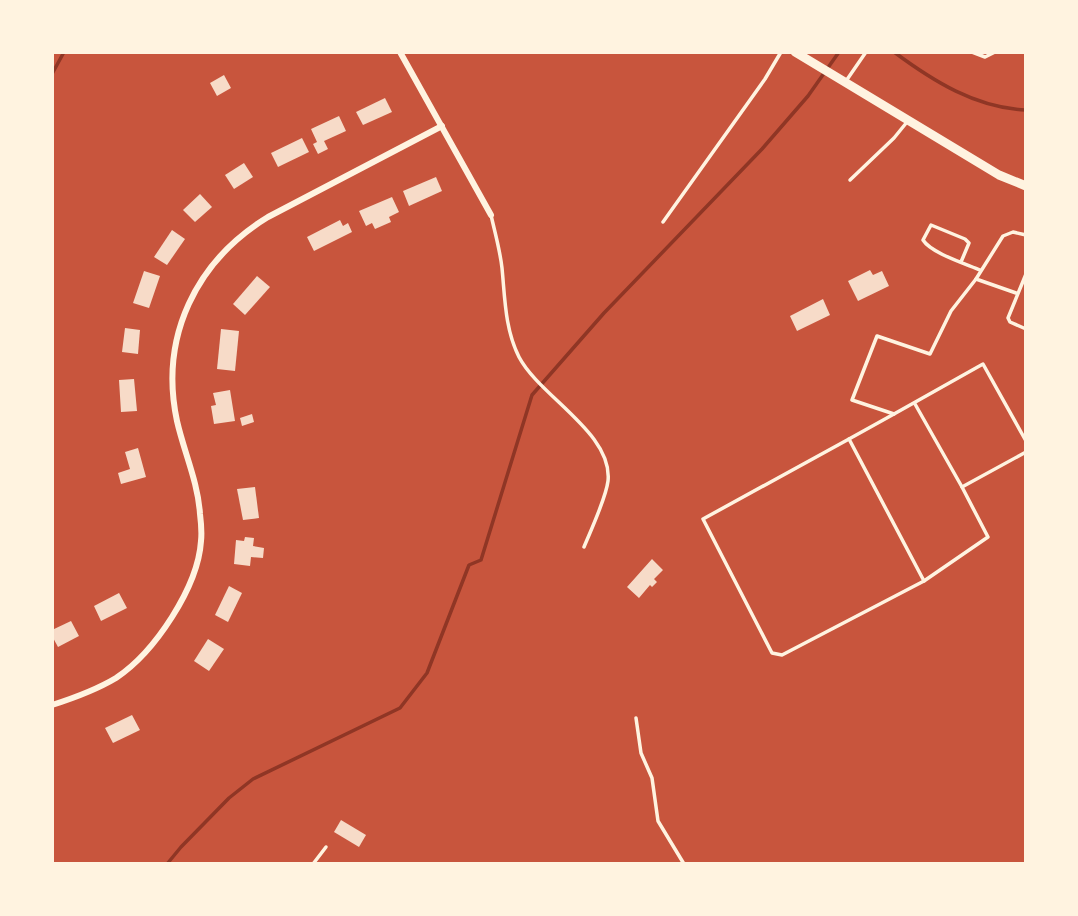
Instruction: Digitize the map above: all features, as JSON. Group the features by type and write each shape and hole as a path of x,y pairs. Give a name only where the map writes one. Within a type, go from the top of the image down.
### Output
{"main road":[{"path":"795,52 999,175 1026,186"}],"street":[{"path":"400,52 491,215"},
{"path":"52,705 95,689 132,665 162,631 176,610 194,571 201,541 200,511 177,421 172,371 183,317 214,261 243,233 268,216 442,127"}],"lane":[{"path":"663,222 765,79 781,52"},
{"path":"845,82 866,52"},
{"path":"972,52 985,57 995,52"},
{"path":"850,180 894,138 908,120"},
{"path":"491,215 502,266 508,328 520,358 546,393 581,425 602,450 608,481 584,547"},
{"path":"961,262 969,243 931,225 923,240 927,246 980,271"},
{"path":"894,414 852,400 877,336 930,354 951,311 976,279 1003,236 1013,232 1026,235"},
{"path":"1026,274 1007,318 1010,323 1026,328"},
{"path":"976,279 1016,293"},
{"path":"915,404 988,537 924,581 782,655 772,653 704,519 983,364 1026,440"},
{"path":"849,439 924,581"},
{"path":"961,487 1026,453"},
{"path":"636,718 641,753 652,778 657,821 684,863"},
{"path":"313,863 326,847"}],"building":[{"path":"224,75 231,88 217,96 210,83"},
{"path":"385,98 392,112 363,125 356,112"},
{"path":"339,116 346,131 324,141 328,149 318,154 313,144 317,142 311,129"},
{"path":"302,138 309,152 278,167 271,153"},
{"path":"244,163 253,177 234,189 225,175"},
{"path":"436,177 442,191 409,206 403,191"},
{"path":"200,194 212,207 195,222 183,210"},
{"path":"392,197 399,212 389,217 391,222 375,229 372,223 366,226 359,211"},
{"path":"340,220 343,226 348,223 352,232 314,251 307,237"},
{"path":"172,230 185,239 167,265 154,257"},
{"path":"870,270 873,275 882,271 889,286 858,301 848,281"},
{"path":"144,271 160,276 149,308 133,303"},
{"path":"257,276 270,287 245,315 233,304"},
{"path":"823,299 830,315 797,331 790,316"},
{"path":"125,328 140,330 138,354 122,352"},
{"path":"221,329 239,331 235,371 217,369"},
{"path":"134,379 137,411 121,412 119,380"},
{"path":"230,390 235,421 214,424 211,406 216,405 213,393"},
{"path":"252,414 254,422 242,426 240,418"},
{"path":"138,448 146,477 121,484 118,473 130,469 125,452"},
{"path":"255,487 259,518 243,520 237,489"},
{"path":"245,537 254,538 253,546 264,548 263,558 251,557 250,566 234,564 236,540 244,541"},
{"path":"652,559 663,570 654,579 657,582 652,587 650,585 639,598 627,587"},
{"path":"229,586 242,593 228,622 215,615"},
{"path":"119,593 127,608 101,621 94,606"},
{"path":"71,621 79,636 58,647 52,630"},
{"path":"208,639 224,649 209,671 194,661"},
{"path":"132,715 140,730 113,743 105,728"},
{"path":"341,820 366,835 359,847 334,832"}],"waterway":[{"path":"52,74 64,52"},
{"path":"167,864 229,798 253,779 400,708 427,673 469,565 481,560 532,395 604,313 762,149 808,96 839,52"},
{"path":"894,52 956,91 990,104 1026,110"}]}
